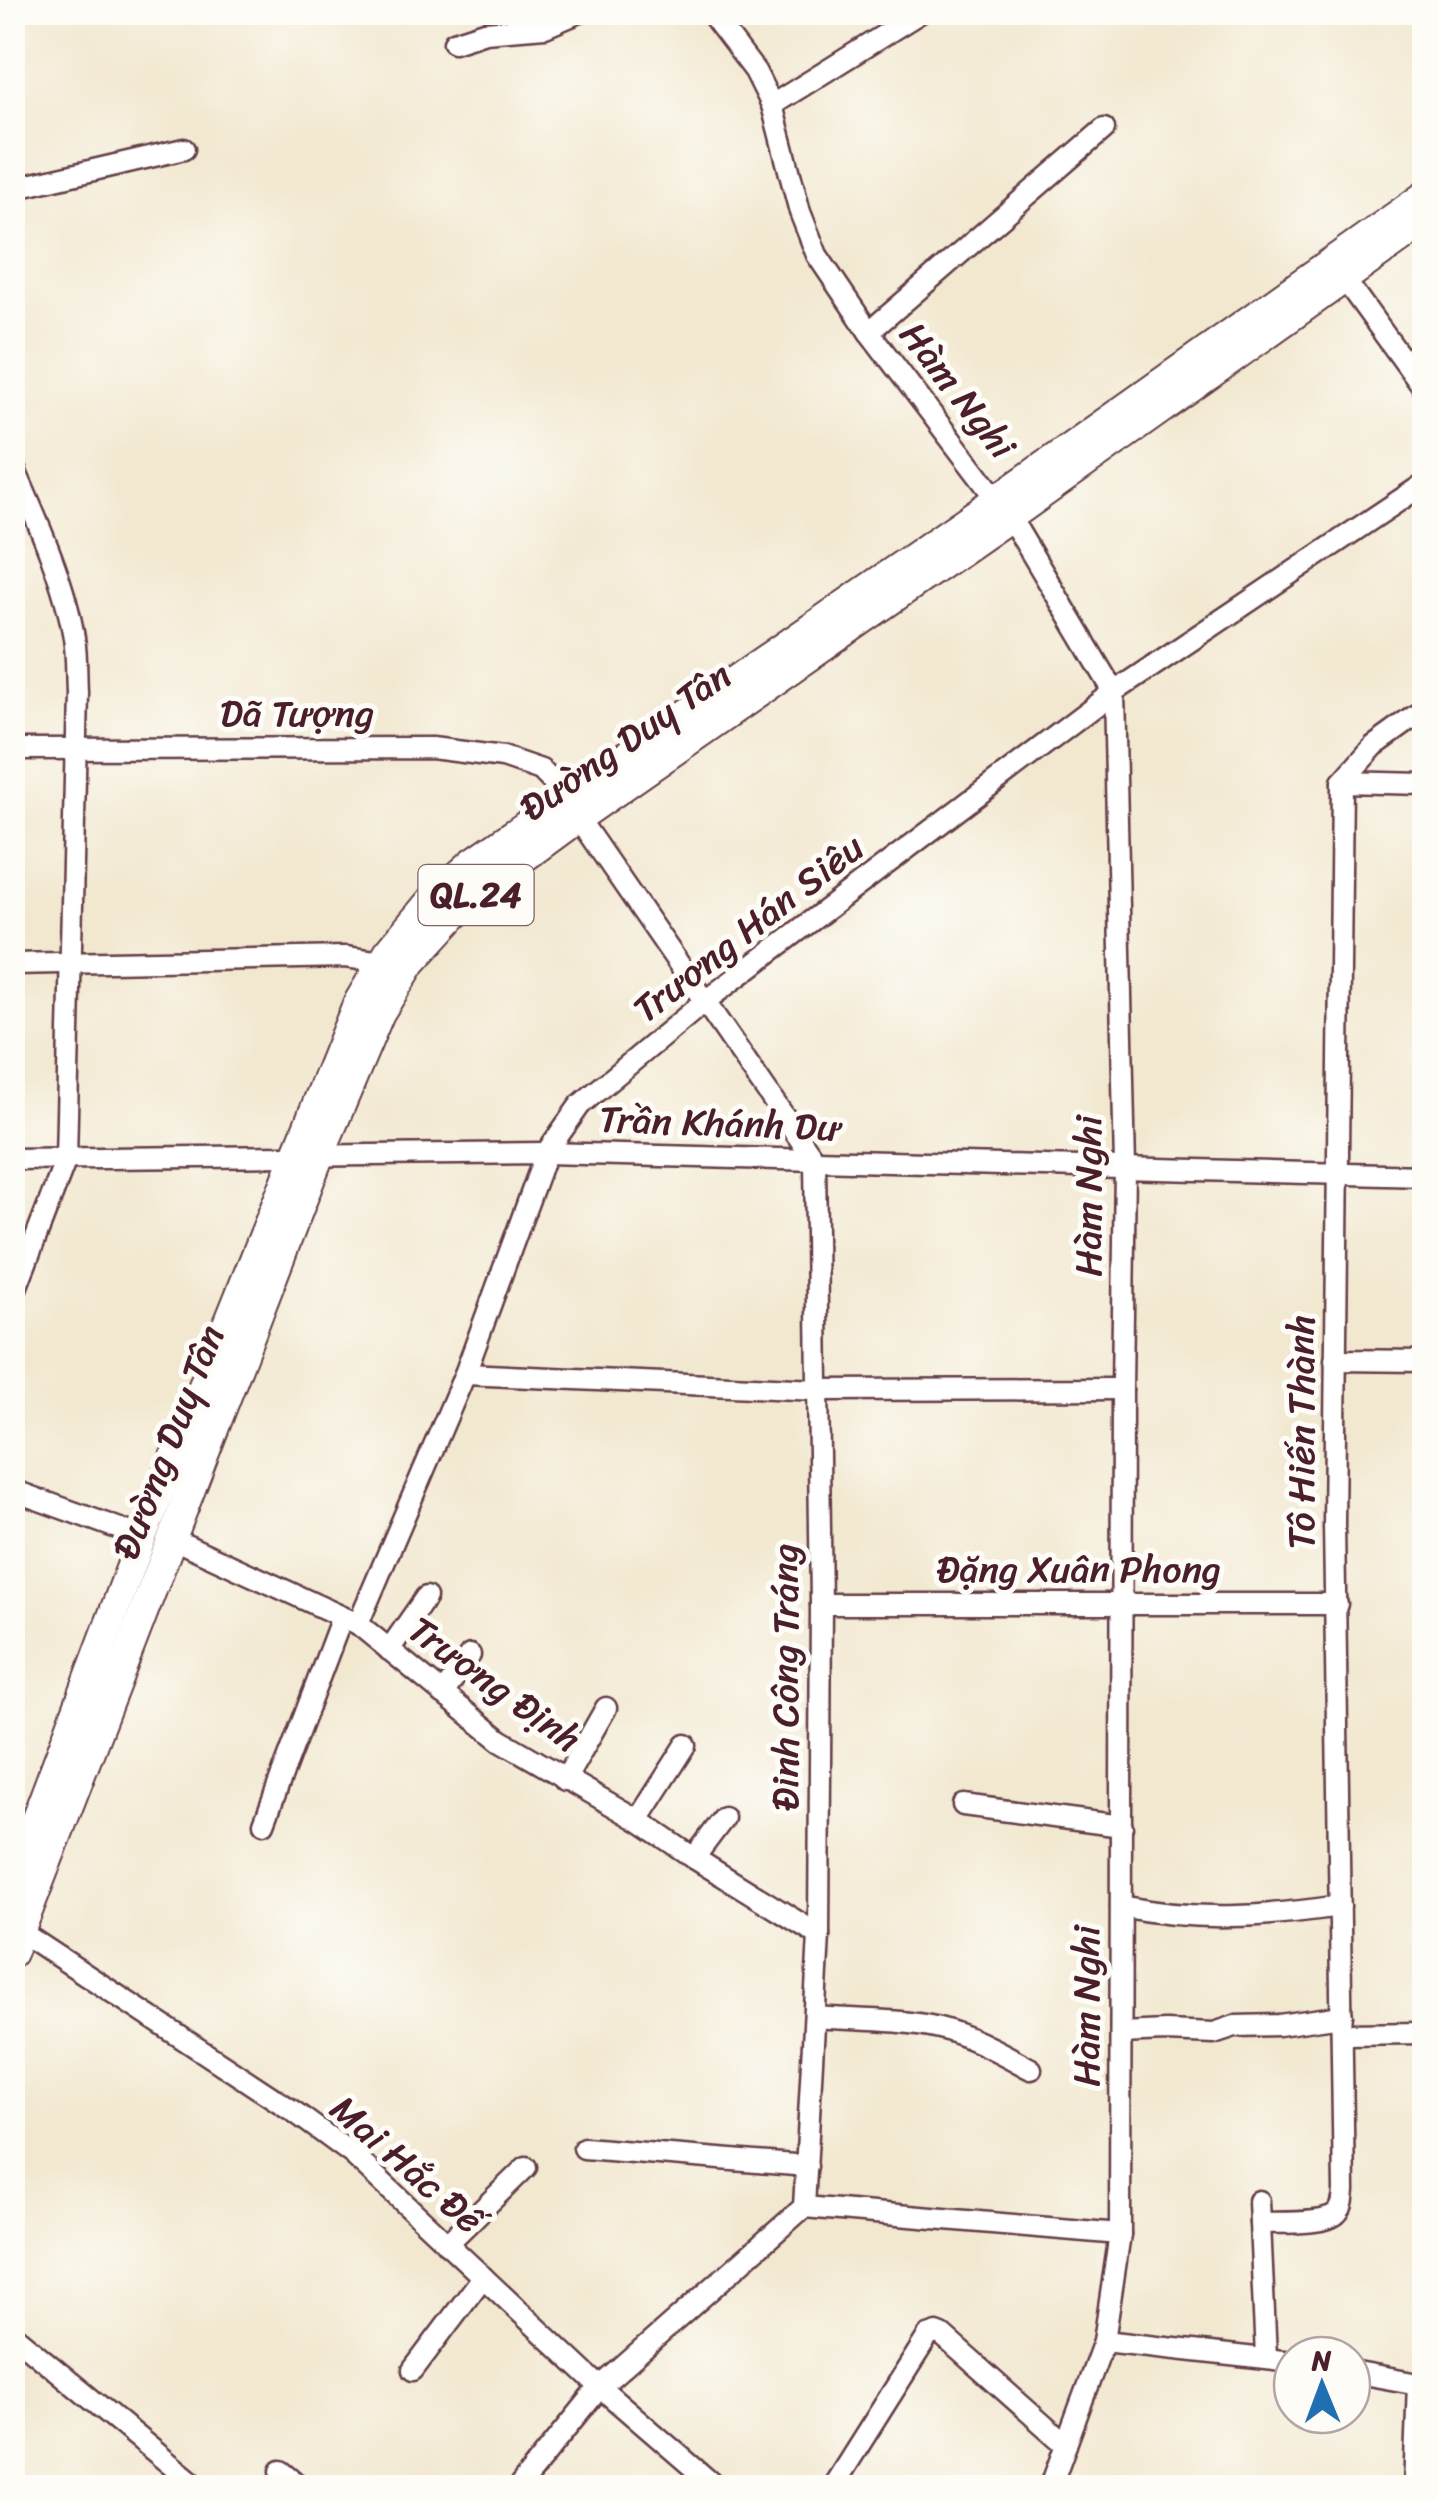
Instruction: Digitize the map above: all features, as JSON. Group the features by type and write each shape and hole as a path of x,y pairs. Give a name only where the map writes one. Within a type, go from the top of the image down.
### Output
{"main road":[{"name":"Đường Duy Tân","path":"1004,508 1424,196"},
{"name":"Đường Duy Tân","path":"17,1942 171,1538 358,1004 388,952 432,899 473,862 573,808 1424,222"},
{"name":"Đường Duy Tân","path":"12,1882 142,1537 307,1157 380,1013 412,962 455,915 573,808"}],"street":[{"path":"454,42 485,32 545,27 580,12"},
{"name":"Hàm Nghi","path":"710,12 755,71 772,105 800,212 818,255 869,332 1004,508 1114,692 1125,1167 1120,2234 1104,2341 1050,2488"},
{"path":"772,105 921,12"},
{"path":"869,332 1104,129"},
{"path":"12,188 184,149"},
{"path":"1345,280 1424,389"},
{"path":"12,463 40,528 75,641 66,1158 12,1299"},
{"name":"Trương Hán Siêu","path":"264,1823 350,1621 464,1374 546,1153 580,1105 704,1002 1114,692 1424,484"},
{"path":"1342,782 1374,746 1424,710"},
{"name":"Dã Tượng","path":"12,749 432,748 503,757 541,770 573,808"},
{"path":"1342,782 1424,784"},
{"name":"Tô Hiến Thành","path":"1260,2223 1327,2219 1343,2205 1344,2191 1334,1524 1342,782"},
{"path":"573,808 815,1161"},
{"path":"12,964 345,956 383,962"},
{"name":"Trần Khánh Dư","path":"12,1159 546,1153 1424,1176"},
{"name":"Đinh Công Tráng","path":"804,2207 819,1935 821,1604 815,1161"},
{"path":"1336,1360 1424,1361"},
{"path":"464,1374 818,1390 1122,1389"},
{"path":"12,1490 142,1537"},
{"name":"Trương Định","path":"171,1538 350,1621 500,1740 638,1820 819,1935"},
{"path":"389,1650 426,1597"},
{"name":"Đặng Xuân Phong","path":"821,1604 1337,1604"},
{"path":"444,1694 470,1654"},
{"path":"565,1780 606,1708"},
{"path":"638,1820 686,1745"},
{"path":"964,1805 1122,1826"},
{"path":"694,1858 724,1818"},
{"path":"1122,1906 1184,1917 1246,1916 1340,1906"},
{"name":"Mai Hắc Đế","path":"17,1942 296,2113 352,2154 600,2386 717,2488"},
{"path":"815,2017 939,2028 980,2042 1031,2069"},
{"path":"1121,2033 1214,2033 1235,2026 1279,2025 1342,2025 1424,2033"},
{"path":"584,2148 806,2166"},
{"path":"448,2244 526,2166"},
{"path":"1259,2202 1266,2358"},
{"path":"518,2488 600,2386 804,2207 1120,2234"},
{"path":"413,2370 483,2276"},
{"path":"12,2334 199,2488"},
{"path":"832,2488 932,2334 942,2335 1066,2445"},
{"path":"1104,2341 1272,2359"},
{"path":"1372,2375 1421,2384 1414,2488"},
{"path":"281,2471 302,2488"}]}
